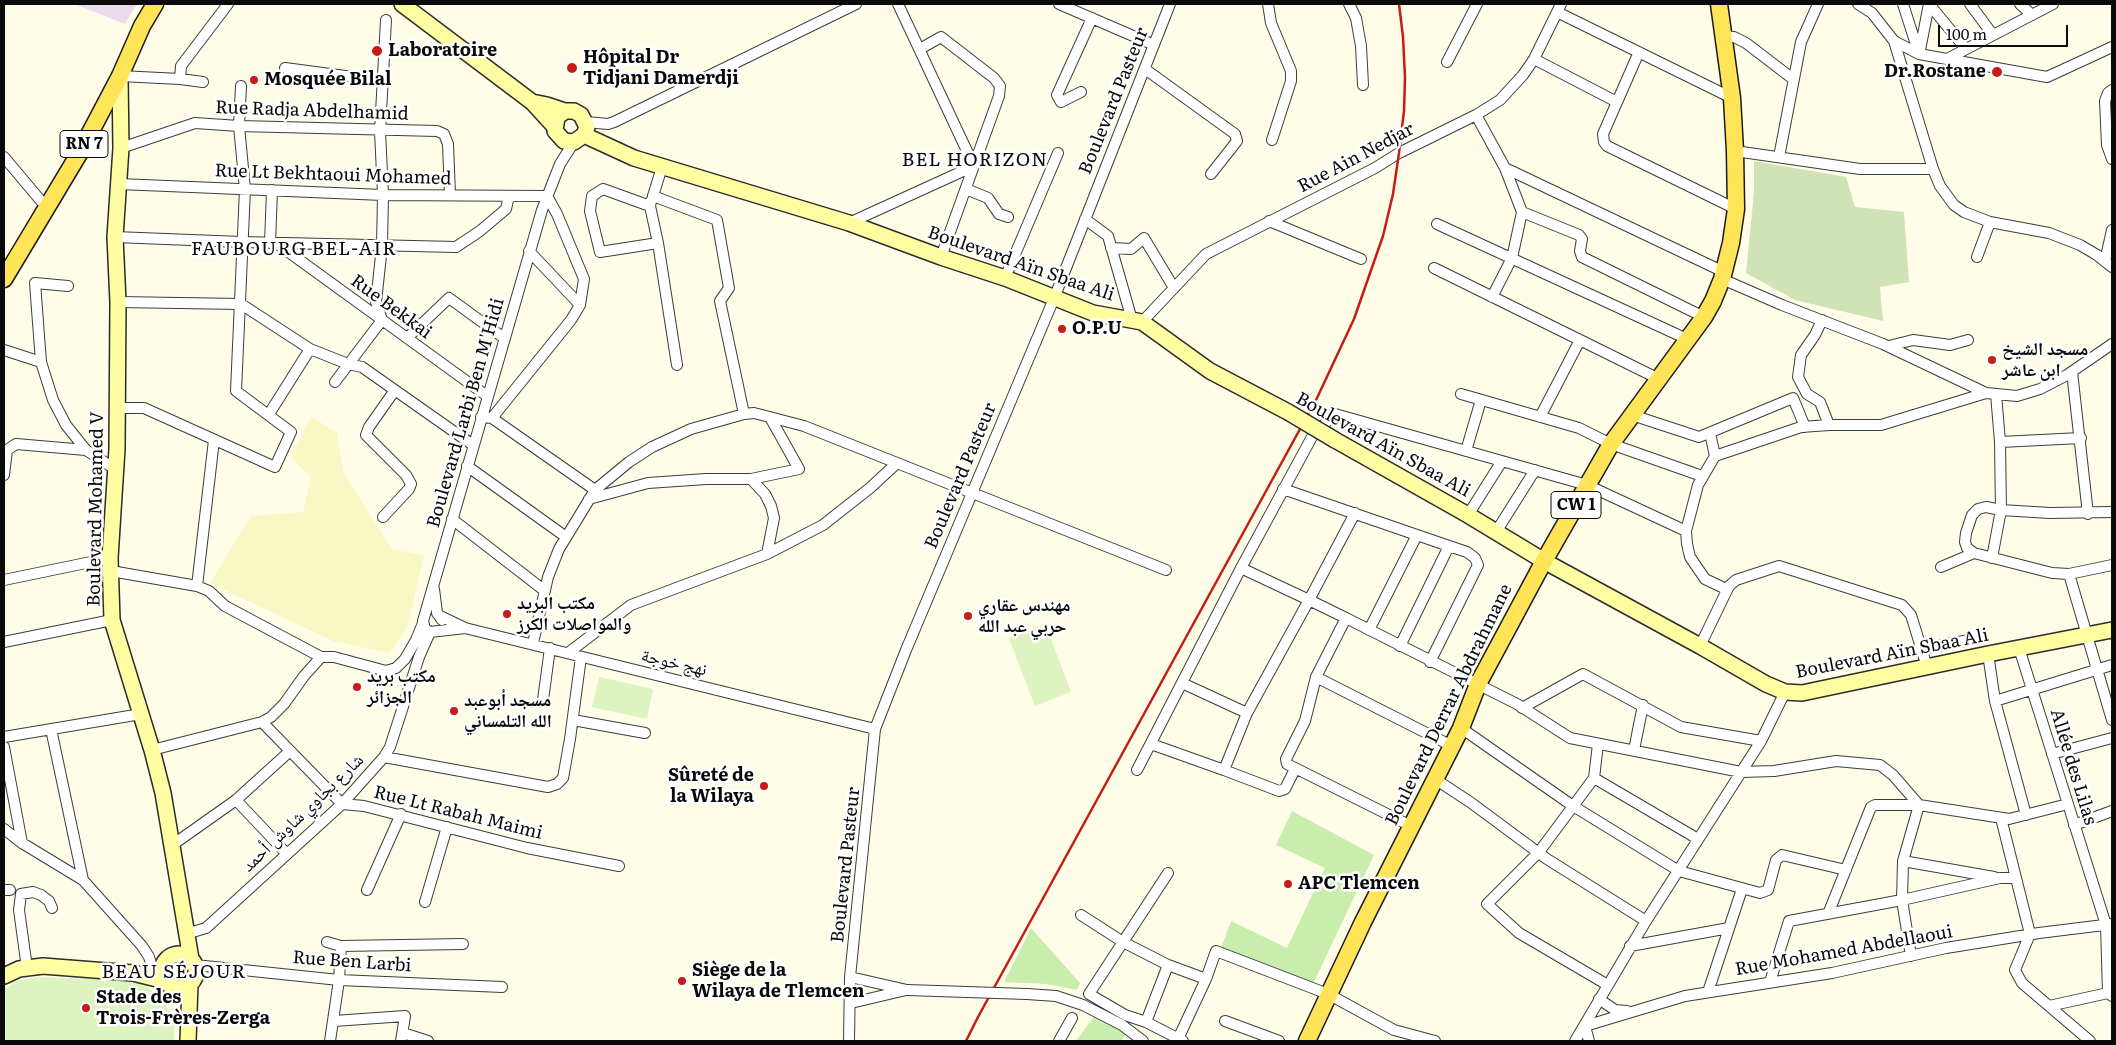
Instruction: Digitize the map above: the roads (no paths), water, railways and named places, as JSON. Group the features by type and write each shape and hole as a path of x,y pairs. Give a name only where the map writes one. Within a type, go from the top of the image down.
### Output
{"main road":[{"name":"RN 7","path":"4,260 41,201 89,116 131,26 145,4"},
{"name":"RN 7","path":"4,279 80,152 120,76 142,26 155,4"},
{"path":"402,4 532,102 564,141 581,133 578,112 565,111 532,102"},
{"name":"Boulevard Derrar Abdrahmane","path":"1307,1041 1328,994 1461,728 1478,684 1544,561 1611,444 1704,317 1723,276 1736,208 1732,98 1719,4"},
{"name":"Boulevard Mohamed V","path":"120,76 121,148 115,237 118,302 117,408 110,565 112,620 152,750 163,793 186,934"},
{"path":"557,132 557,117 565,111"},
{"name":"Boulevard Aïn Sbaa Ali","path":"581,133 634,158 849,223 1055,296 1093,313 1137,321 1210,371 1288,412 1468,514 1544,561 1766,684 1785,692 1802,693 2112,630"},
{"path":"186,934 190,970 188,1041"},
{"path":"160,973 168,958 190,970"},
{"path":"4,976 19,969 43,966 133,973 160,973 171,986 190,970"}],"street":[{"path":"180,79 181,66 228,4"},
{"path":"558,168 581,133 614,122 856,4"},
{"path":"898,4 974,166"},
{"path":"1059,4 1154,46"},
{"name":"Boulevard Pasteur","path":"849,1041 850,977 876,729 908,643 1055,296 1170,4"},
{"path":"1268,4 1271,23 1291,71 1291,81 1272,140"},
{"path":"1349,4 1356,18 1361,46 1363,85"},
{"path":"1447,62 1477,4"},
{"path":"1779,157 1801,42 1818,4"},
{"path":"1858,4 1872,13 1894,41 1933,169 1940,186 1954,205 1964,212 1990,222 2048,233 2080,245 2108,264 2112,230"},
{"path":"1903,4 1919,54"},
{"path":"1919,54 1929,4"},
{"path":"1929,4 1966,49"},
{"path":"1970,4 1993,35"},
{"path":"2020,4 2032,14"},
{"path":"1947,59 2053,4"},
{"path":"1559,8 1639,52 1732,98"},
{"name":"Rue Ain Nedjar","path":"1137,321 1174,288 1206,254 1269,220 1375,168 1399,153 1476,115 1500,100 1524,75 1559,8"},
{"path":"1081,92 1061,102 1057,95 1092,18"},
{"path":"335,382 382,320 376,302 382,246 383,195 380,131 386,20"},
{"path":"1723,36 1734,37 1746,43 1793,79"},
{"path":"920,49 941,37 994,78 1000,86 999,96 941,257"},
{"path":"1894,41 1919,54 2047,76 2112,47"},
{"path":"1639,52 1603,134 1605,144 1736,208"},
{"path":"1534,59 1617,102"},
{"path":"285,68 383,81"},
{"path":"1145,69 1235,134 1237,141 1211,174"},
{"path":"120,76 203,82"},
{"path":"117,408 144,408 275,467 291,432 269,414 236,392 244,189 239,126 241,86"},
{"path":"2112,90 2108,93 2105,101 2109,134 2108,152 2112,160"},
{"path":"1476,115 1505,168 1522,212 1512,258 1492,297"},
{"name":"Rue Radja Abdelhamid","path":"121,148 195,123 437,132 444,134 448,144 450,195"},
{"path":"557,132 560,154 558,168"},
{"path":"1735,151 1860,169 1933,169"},
{"path":"1005,278 1058,153"},
{"path":"4,157 41,201"},
{"path":"849,223 974,166"},
{"path":"662,167 651,201 677,365"},
{"name":"Boulevard Larbi Ben M'Hidi","path":"321,657 334,657 386,670 396,668 405,659 416,640 473,445 487,417 487,396 546,196 558,168"},
{"path":"1505,168 1723,276 1822,320 1889,346 1991,393 2017,396 2040,389 2112,348"},
{"name":"Rue Lt Bekhtaoui Mohamed","path":"119,184 383,195 546,196"},
{"path":"658,243 600,252 590,211 592,196 603,189 717,220 728,288 720,301 744,414"},
{"path":"966,189 988,198 999,214 1008,217"},
{"path":"272,190 273,243"},
{"path":"115,237 456,247 480,231 506,209 509,196"},
{"path":"546,196 557,214 584,279 580,304 571,320 487,417 592,495 648,483 706,479 751,479 799,469 771,419"},
{"path":"1522,212 1579,235 1582,240 1580,251 1582,256 1704,317"},
{"path":"1085,219 1108,236 1137,321"},
{"path":"1269,220 1361,259"},
{"path":"1976,257 1990,222"},
{"path":"1437,224 1687,339"},
{"path":"1112,248 1131,249 1144,238 1174,288"},
{"name":"Rue Bekkai","path":"273,243 487,396"},
{"path":"530,251 580,304"},
{"path":"1434,268 1658,379"},
{"path":"68,286 35,282 41,362 53,400 66,425 86,450 115,469"},
{"path":"407,338 449,298 504,338"},
{"path":"118,302 240,304 310,349 348,364 362,367 473,445"},
{"path":"1822,320 1815,335 1801,355 1798,377 1807,394 1820,402 1829,425"},
{"path":"1540,417 1580,340"},
{"path":"1889,346 1913,340 1950,346 1968,340"},
{"path":"269,414 310,349"},
{"path":"4,350 41,362"},
{"path":"2072,372 2081,438 2088,514"},
{"path":"382,517 411,484 406,475 366,435 369,427 395,390"},
{"path":"1726,590 1704,579 1696,568 1687,544 1686,531 1702,476 1715,456 1805,427 1829,425 1881,426 1991,393"},
{"path":"1991,393 2000,442 2000,510 1992,558"},
{"path":"1461,394 1579,428 1611,444 1702,476"},
{"path":"1632,416 1699,437 1793,398 1805,427"},
{"path":"1466,451 1481,400"},
{"path":"533,644 545,591 559,549 592,495 629,462 652,447 691,429 754,412 771,419 804,426 1166,570"},
{"path":"1138,770 1241,568 1313,435 1335,414 1587,485 1686,531"},
{"path":"1710,433 1715,456"},
{"path":"2000,442 2081,438"},
{"path":"197,586 214,440"},
{"path":"4,475 7,450 16,444 86,450"},
{"path":"1468,514 1502,461"},
{"path":"568,654 631,604 767,554 823,525 870,488 897,463"},
{"path":"467,466 566,536"},
{"path":"1496,532 1535,470"},
{"path":"751,479 765,494 774,518 767,554"},
{"path":"1284,489 1467,552 1475,558 1478,565 1430,662"},
{"path":"2112,512 2088,514 2000,510 1986,507 1978,509 1972,515 1965,542 1967,548 1974,553 2030,569 2069,574 2112,565"},
{"path":"1224,770 1247,713 1355,513"},
{"path":"452,519 545,591"},
{"path":"1369,630 1417,534"},
{"path":"1400,646 1449,546"},
{"path":"1941,568 1974,553"},
{"path":"4,580 110,565 197,586 210,591 225,606 321,657 304,676 284,704 262,722 152,750"},
{"path":"1700,646 1726,590 1736,580 1779,566 1902,605 1911,615 1927,667"},
{"path":"1241,568 1478,684 1522,708 1570,738 1741,772 1774,771 1836,761 1880,765 1889,771 1919,805"},
{"path":"2069,574 2112,720"},
{"path":"433,584 442,625 433,632 425,628 423,621 431,612 439,614"},
{"name":"نهج خوجة","path":"439,614 465,628 876,729"},
{"path":"1346,618 1316,677 1305,721 1286,759 1287,764 1411,826"},
{"path":"4,642 112,620"},
{"name":"نهج خوجة","path":"433,632 465,628"},
{"name":"شارع بجاوي شاوش أحمد","path":"186,934 206,928 286,853 342,804 384,757 390,747 419,657 433,632"},
{"path":"1922,650 1969,640"},
{"path":"542,700 550,648"},
{"name":"Allée des Lilas","path":"2019,648 2074,825 2109,924 2110,995"},
{"path":"1988,654 1995,702 2026,815"},
{"path":"384,757 548,786 557,784 563,778 581,657"},
{"path":"1995,702 2112,665"},
{"path":"1522,708 1583,674 1681,727 1761,741"},
{"path":"1316,677 1452,746"},
{"path":"1182,683 1247,713"},
{"path":"1575,1041 1585,1026 1606,984 1761,741 1785,692"},
{"path":"1634,750 1643,705"},
{"path":"4,737 141,714"},
{"path":"573,720 645,733"},
{"path":"262,722 342,804"},
{"path":"1461,728 1573,806 1679,871 1742,889 1760,892 1768,890 1776,860 1782,855 1846,870"},
{"path":"51,729 83,880"},
{"path":"2052,754 2112,738"},
{"path":"1151,744 1279,791 1284,789 1295,769"},
{"path":"1598,744 1594,778 1539,852 1488,902 1488,907 1519,933 1606,984"},
{"path":"4,747 22,843"},
{"path":"172,846 236,800 290,751"},
{"path":"1594,778 1698,839"},
{"path":"1435,779 1470,802 1547,859 1646,921"},
{"path":"236,800 286,853"},
{"name":"Rue Lt Rabah Maimi","path":"342,804 401,814 527,848 620,866"},
{"path":"1828,914 1871,807 1876,805 1919,805 2009,819 2068,804"},
{"path":"1911,956 1902,900 1903,861 1919,805"},
{"path":"2074,825 2112,812"},
{"path":"367,890 401,814"},
{"path":"2001,818 2030,934 2015,970 2022,983 2090,1041"},
{"path":"425,902 448,827"},
{"path":"4,829 22,843 83,880 142,946 160,973"},
{"path":"1903,861 2000,878 2016,878"},
{"path":"1168,873 1089,994 1126,1015 1146,1022 1181,1040 1216,951 1328,994 1394,1030 1435,1041"},
{"path":"1770,982 1790,921 1902,900 2000,878"},
{"path":"1708,992 1742,889"},
{"path":"26,968 19,910 21,894 33,892 41,895 49,901 52,908"},
{"path":"1081,915 1123,942 1168,965 1206,979"},
{"name":"Rue Mohamed Abdellaoui","path":"1585,1026 1684,996 1832,973 2030,934 2109,924"},
{"path":"1630,946 1729,928"},
{"path":"327,942 341,946 463,944"},
{"path":"330,1041 340,980 341,946"},
{"path":"1146,1022 1168,965"},
{"name":"Rue Ben Larbi","path":"190,970 340,980 502,986"},
{"path":"850,977 907,990 1056,996 1083,1005 1122,1025 1143,1041"},
{"path":"851,1003 907,990"},
{"path":"2049,1006 2110,995"},
{"path":"1599,999 1615,1010 1626,1011 1649,1006"},
{"path":"334,1020 405,1016 402,1037 428,1041"},
{"path":"1059,1041 1072,1018"},
{"path":"1226,1021 1260,1038 1279,1041"},
{"path":"1585,1026 1589,1041"}],"railway":[{"path":"966,1041 1317,398 1354,319 1383,236 1393,194 1399,153 1404,111 1405,77 1399,4"}],"place":[{"name":"Laboratoire","path":"377,51"},
{"name":"Hôpital Dr Tidjani Damerdji","path":"572,68"},
{"name":"Dr.Rostane","path":"1997,72"},
{"name":"Mosquée Bilal","path":"254,80"},
{"name":"O.P.U","path":"1062,329"},
{"name":"مسجد الشيخ ابن عاشر","path":"1992,360"},
{"name":"مكتب البريد والمواصلات الكرز","path":"507,614"},
{"name":"مهندس عقاري حربي عبد الله","path":"968,616"},
{"name":"مكتب بريد الجزائر","path":"357,687"},
{"name":"مسجد أبوعبد الله التلمساني","path":"454,711"},
{"name":"Sûreté de la Wilaya","path":"764,786"},
{"name":"APC Tlemcen","path":"1288,884"},
{"name":"Siège de la Wilaya de Tlemcen","path":"682,981"},
{"name":"Stade des Trois-Frères-Zerga","path":"86,1008"}],"district":[{"name":"BEL HORIZON","path":"975,160"},
{"name":"FAUBOURG BEL-AIR","path":"294,249"},
{"name":"BEAU SÉJOUR","path":"174,972"}]}
